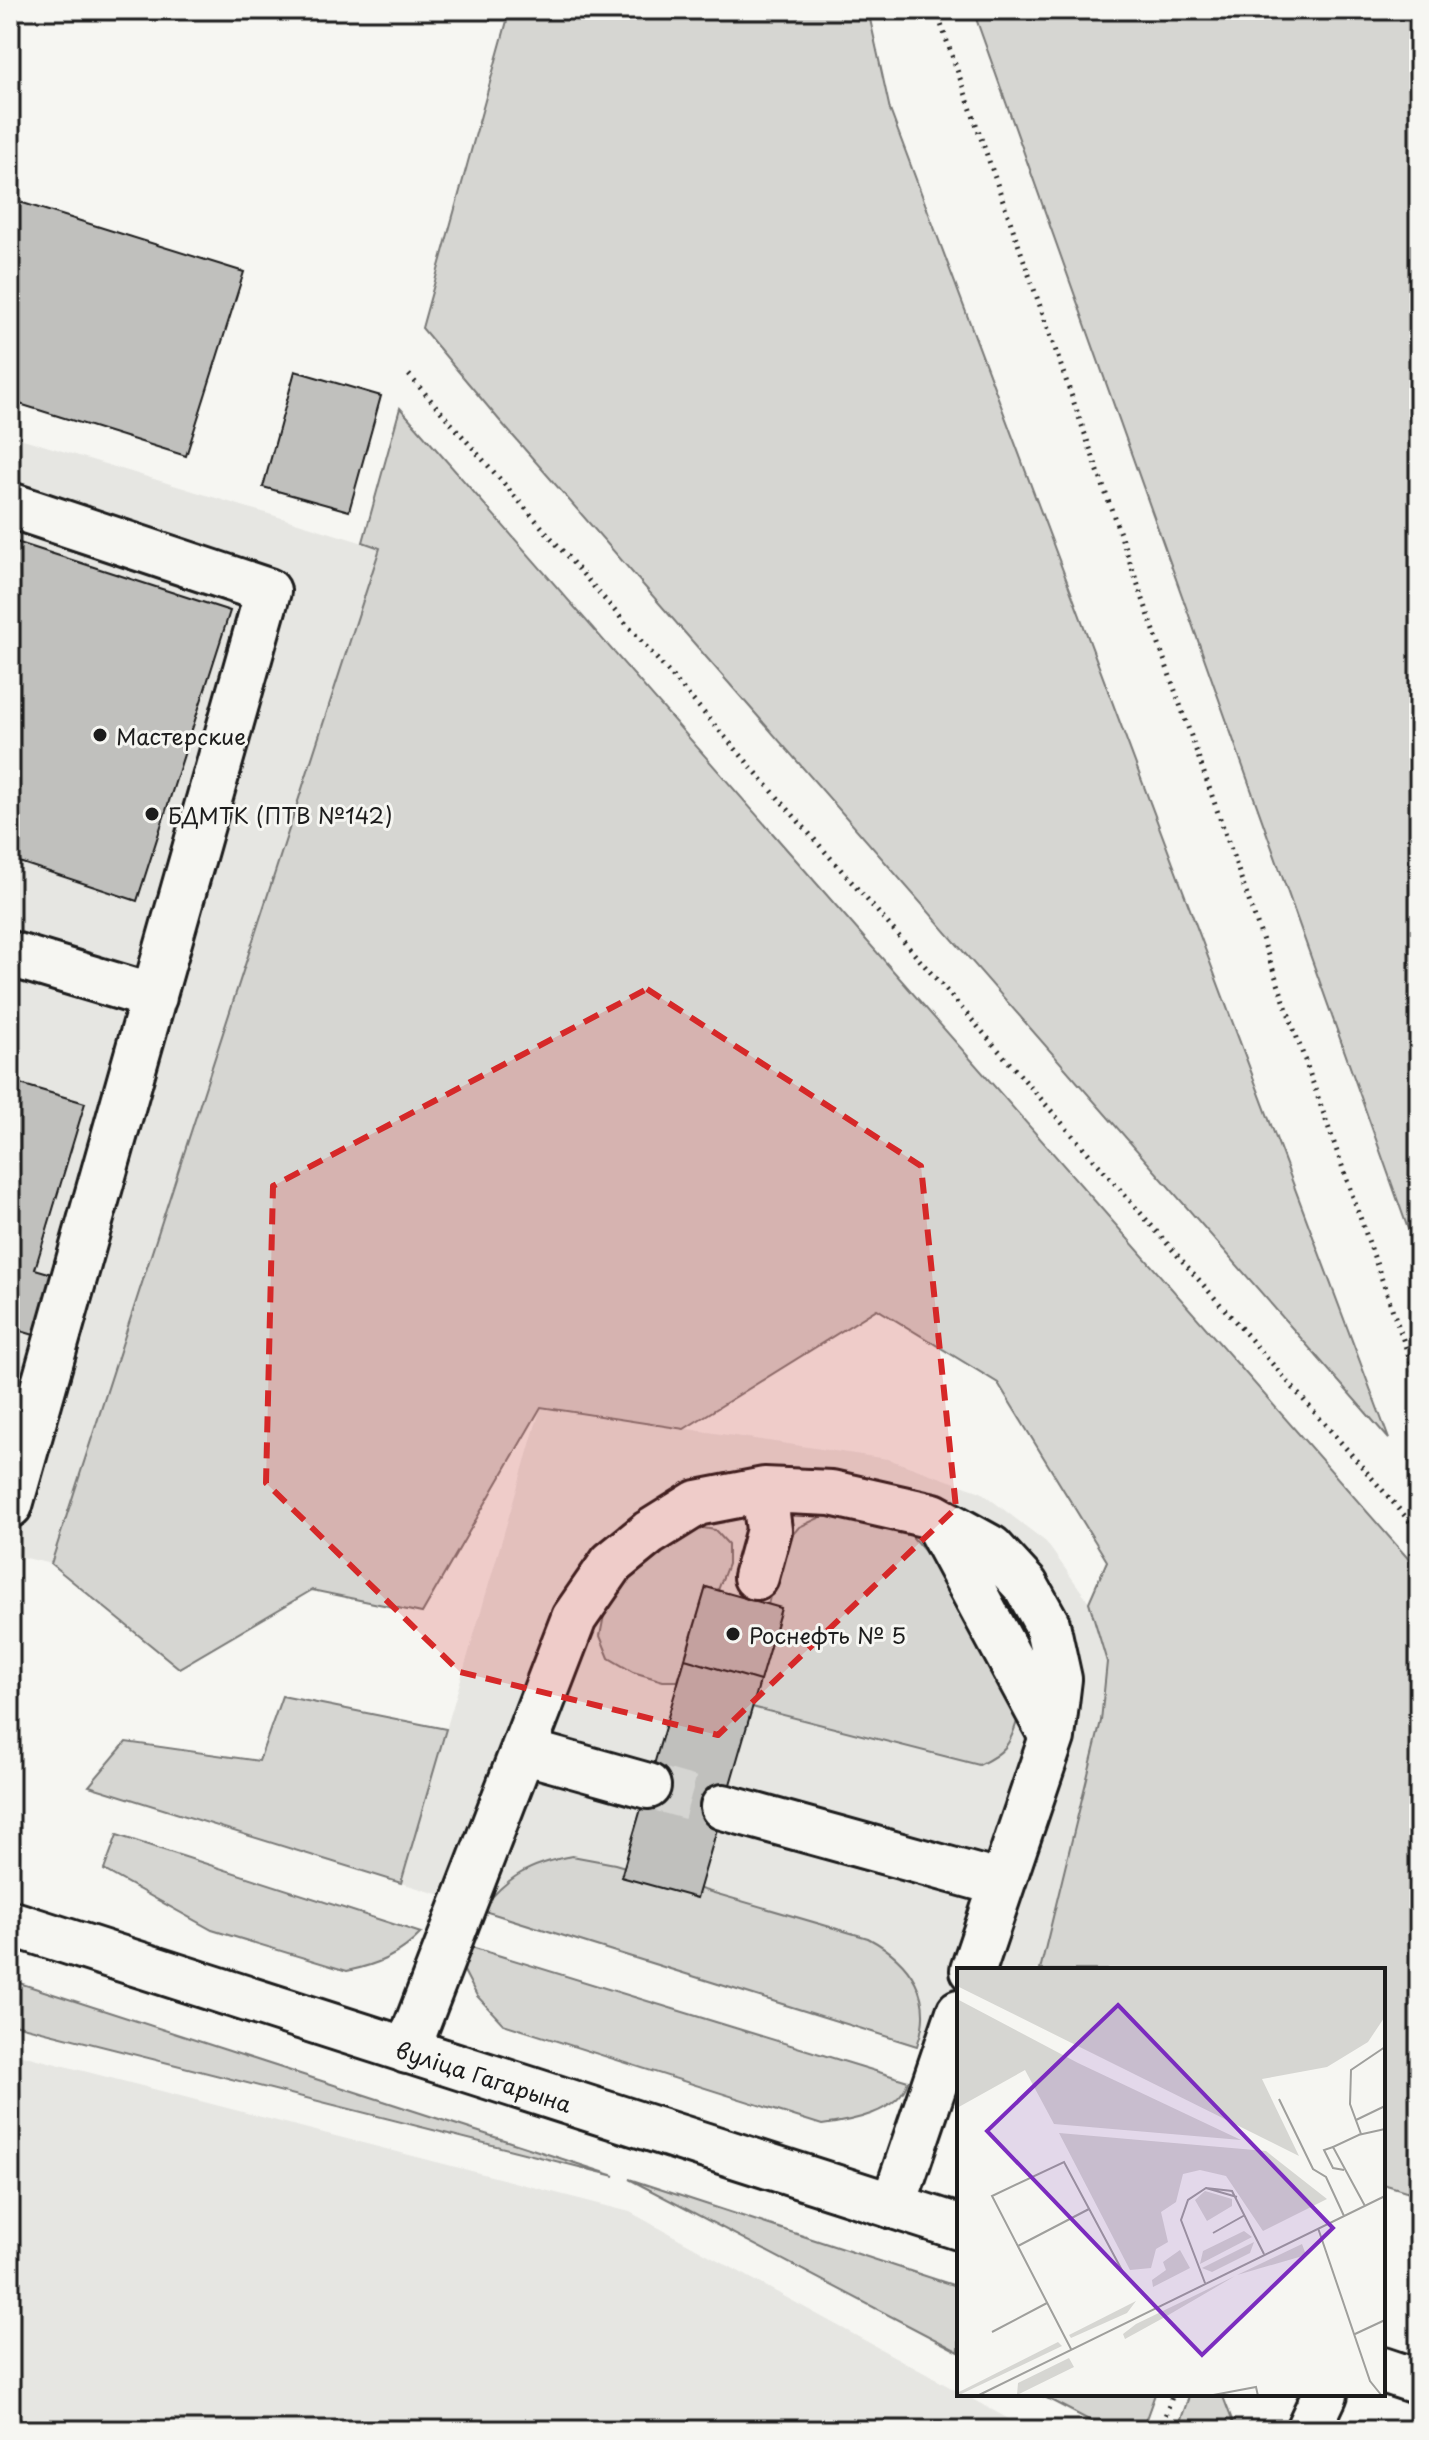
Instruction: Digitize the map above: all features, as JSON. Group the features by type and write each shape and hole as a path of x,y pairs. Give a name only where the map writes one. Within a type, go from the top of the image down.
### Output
{"main road":[{"path":"10,505 268,591 10,1505"},
{"path":"10,954 154,997"},
{"path":"756,1577 769,1530 764,1490"},
{"path":"407,2051 574,1618 612,1563 649,1533 697,1503 764,1490 831,1493 933,1516 991,1548 1026,1586 1047,1624 1059,1679 1052,1737 974,1968"},
{"path":"523,1751 648,1786"},
{"path":"723,1807 1002,1884"},
{"name":"вуліца Гагарына","path":"10,1923 957,2226"},
{"path":"893,2206 957,2018"},
{"path":"1385,2371 1419,2382"},
{"path":"1308,2430 1324,2396"}],"path":[{"path":"936,10 1419,1385"},
{"path":"409,375 1419,1532"},
{"path":"1160,2430 1172,2396"}],"highlighted area":[{"path":"647,989 921,1166 956,1508 718,1735 460,1672 266,1483 273,1186"}],"shaded area":[{"path":"510,10 868,10 890,110 1389,1439 422,328"},
{"path":"973,10 1419,10 1419,1260"},
{"path":"400,408 1419,1571 1419,2195 1385,2185 1385,1968 1040,1968 1101,1721 1107,1662 1089,1602 1107,1561 998,1383 877,1309 684,1429 541,1407 422,1613 312,1590 179,1668 51,1564 380,548 363,542"},
{"name":"БДМТК (ПТВ №142)","path":"10,435 380,548 51,1564 10,1554 10,1332 66,1278 35,1269 85,1104 10,1081"},
{"path":"541,1407 888,1459 981,1492 1046,1542 1089,1602 1107,1662 1101,1721 1040,1968 957,1968 957,2050 401,1883"},
{"path":"834,1511 908,1532 942,1571 1018,1718 1009,1742 995,1757 979,1765 752,1707 781,1609 768,1605 781,1548 799,1527"},
{"path":"691,1526 715,1530 728,1544 728,1564 718,1590 706,1587 678,1681 663,1681 633,1672 609,1658 600,1636 605,1610 617,1585"},
{"path":"282,1696 446,1729 401,1883 89,1786 126,1742 259,1761"},
{"path":"117,1835 421,1933 387,1958 347,1971 212,1930 104,1870"},
{"path":"572,1856 615,1864 868,1938 896,1958 915,1982 923,2012 917,2046 481,1910 520,1873"},
{"path":"468,1946 908,2081 895,2101 884,2108 859,2118 822,2125 503,2024 477,1996 464,1971"},
{"path":"10,1980 615,2176 10,2023"},
{"path":"10,2052 630,2212 957,2391 957,2396 967,2396 1029,2430 10,2430"},
{"path":"629,2179 957,2286 957,2351"},
{"path":"1043,2396 1154,2396 1142,2430 1108,2430"},
{"path":"1189,2396 1223,2396 1233,2430 1177,2430"}],"building":[{"path":"10,199 244,272 186,456 10,401"},
{"path":"295,371 381,396 349,511 263,487"},
{"name":"Мастерские","path":"10,540 230,611 137,901 10,859"},
{"path":"10,1081 85,1103 35,1269 66,1278 47,1339 11,1328 10,1332"},
{"name":"Роснефть № 5","path":"706,1587 781,1608 760,1681 685,1659"},
{"path":"685,1659 760,1681 697,1898 621,1877"}],"tunnel":[{"path":"648,1786 723,1807"}],"place":[{"name":"Мастерские","path":"100,735"},
{"name":"БДМТК (ПТВ №142)","path":"152,814"},
{"name":"Роснефть № 5","path":"733,1634"}]}
